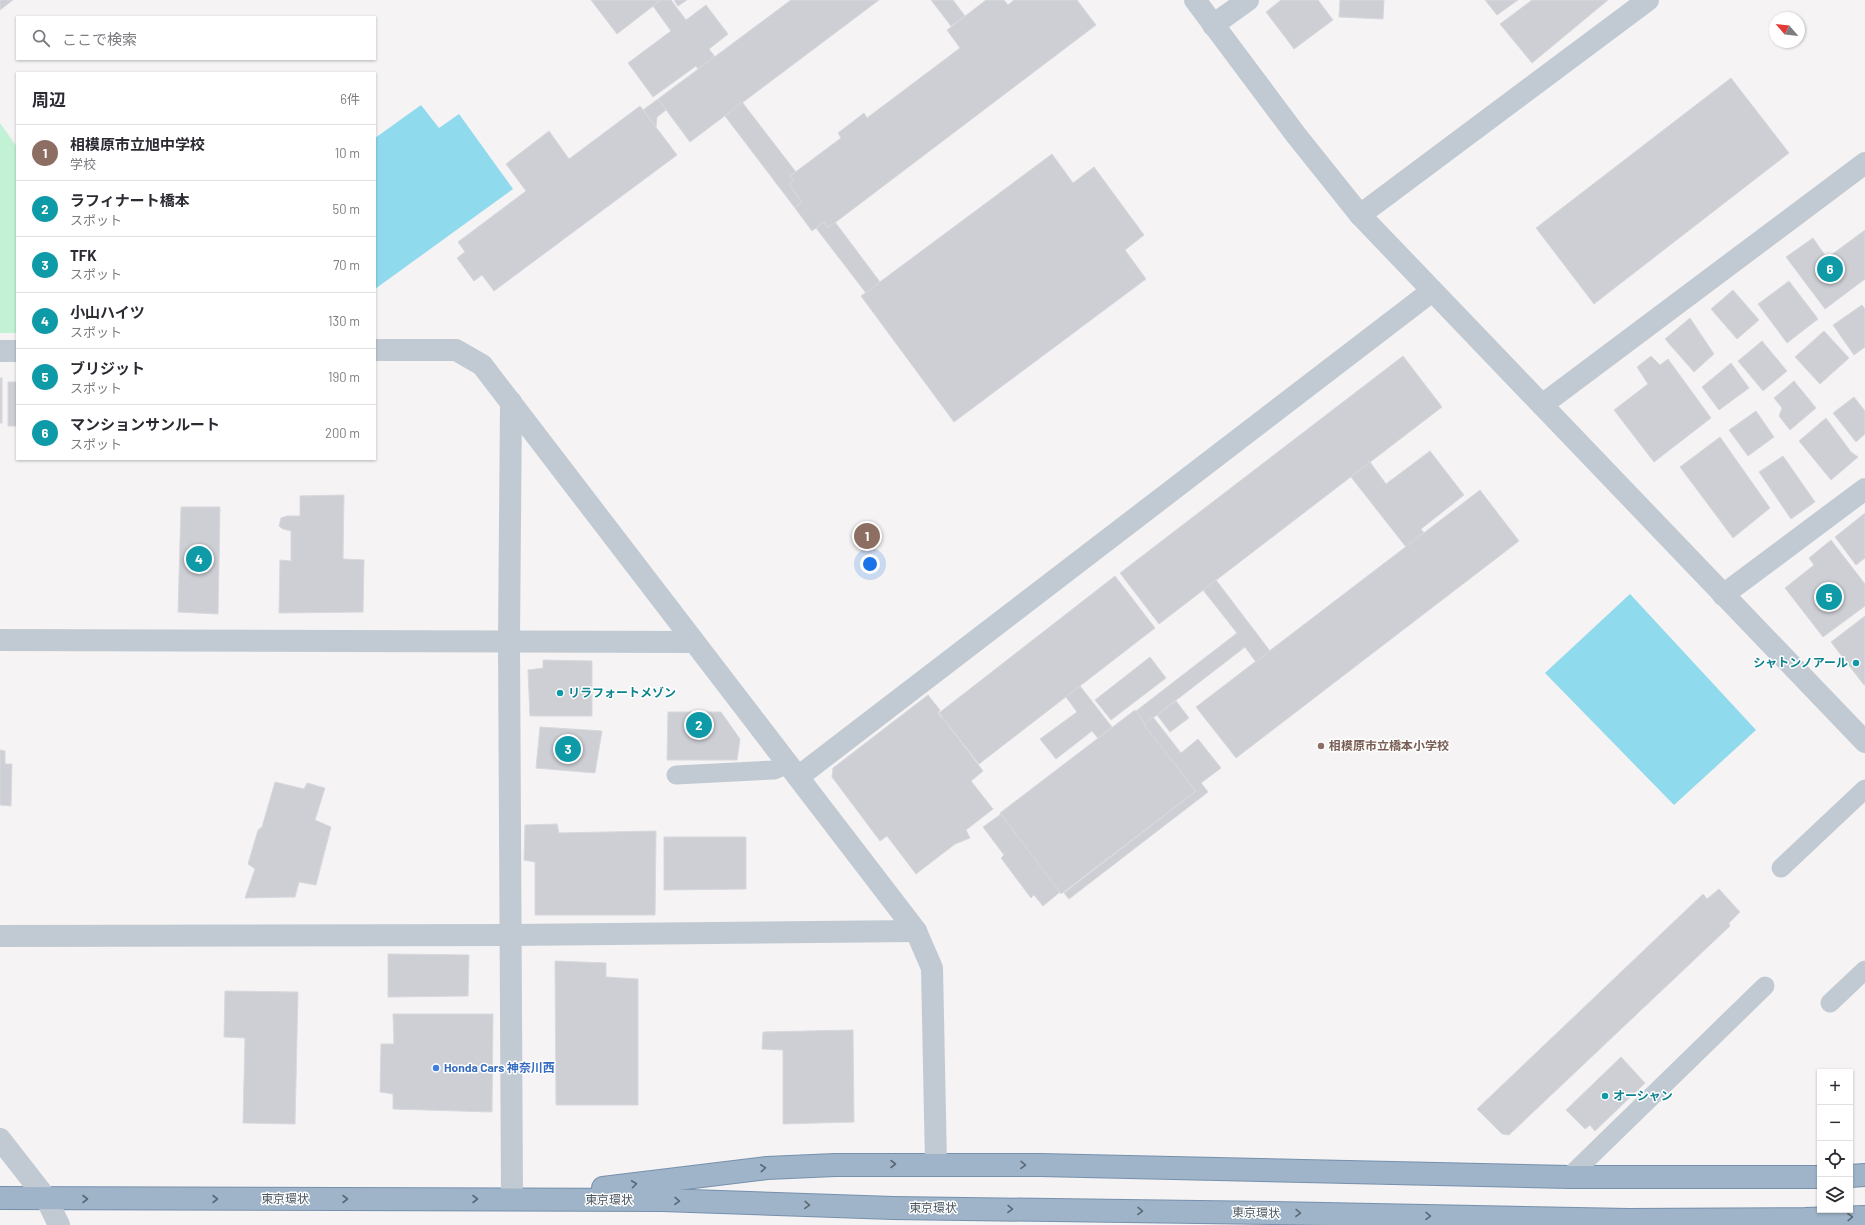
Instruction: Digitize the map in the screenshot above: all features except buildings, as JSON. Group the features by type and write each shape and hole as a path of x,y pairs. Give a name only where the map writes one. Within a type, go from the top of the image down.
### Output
{"highway":[{"path":"512,1199 767,1168 835,1165 936,1164 1569,1177 1817,1177"},
{"path":"1853,1176 1865,1175"},
{"name":"東京環状","path":"0,1198 662,1200 893,1208 1629,1220 1805,1219 1865,1217"}],"street":[{"path":"1195,0 1296,135 1360,215 1865,742"},
{"path":"1213,25 1248,0"},
{"path":"1360,215 1648,0"},
{"path":"1542,405 1865,163"},
{"path":"793,771 1432,291"},
{"path":"376,350 456,350 482,365 916,931 932,968 936,1164"},
{"path":"0,351 16,351"},
{"path":"511,402 508,641 512,1199"},
{"path":"1723,595 1865,489"},
{"path":"0,640 694,642"},
{"path":"0,936 510,935 916,931"},
{"path":"0,1139 46,1198 59,1225"}],"lane":[{"path":"676,775 774,770 793,771"},
{"path":"1781,868 1865,789"},
{"path":"1830,1003 1865,970"},
{"path":"1569,1177 1765,986"}],"green space":[{"path":"0,123 16,146 16,333 0,333"}],"water":[{"path":"421,105 439,128 459,114 513,189 376,288 376,137"},
{"path":"1630,594 1756,730 1674,805 1545,673"}],"place":[{"name":"マンションサンルート","path":"1830,269"},
{"name":"相模原市立旭中学校","path":"867,536"},
{"name":"小山ハイツ","path":"199,559"},
{"name":"ブリジット","path":"1829,597"},
{"name":"シャトンノアール","path":"1856,663"},
{"name":"リラフォートメゾン","path":"560,693"},
{"name":"ラフィナート橋本","path":"699,725"},
{"name":"相模原市立橋本小学校","path":"1321,746"},
{"name":"TFK","path":"568,749"},
{"name":"Honda Cars 神奈川西","path":"436,1068"},
{"name":"オーシャン","path":"1605,1096"}]}
